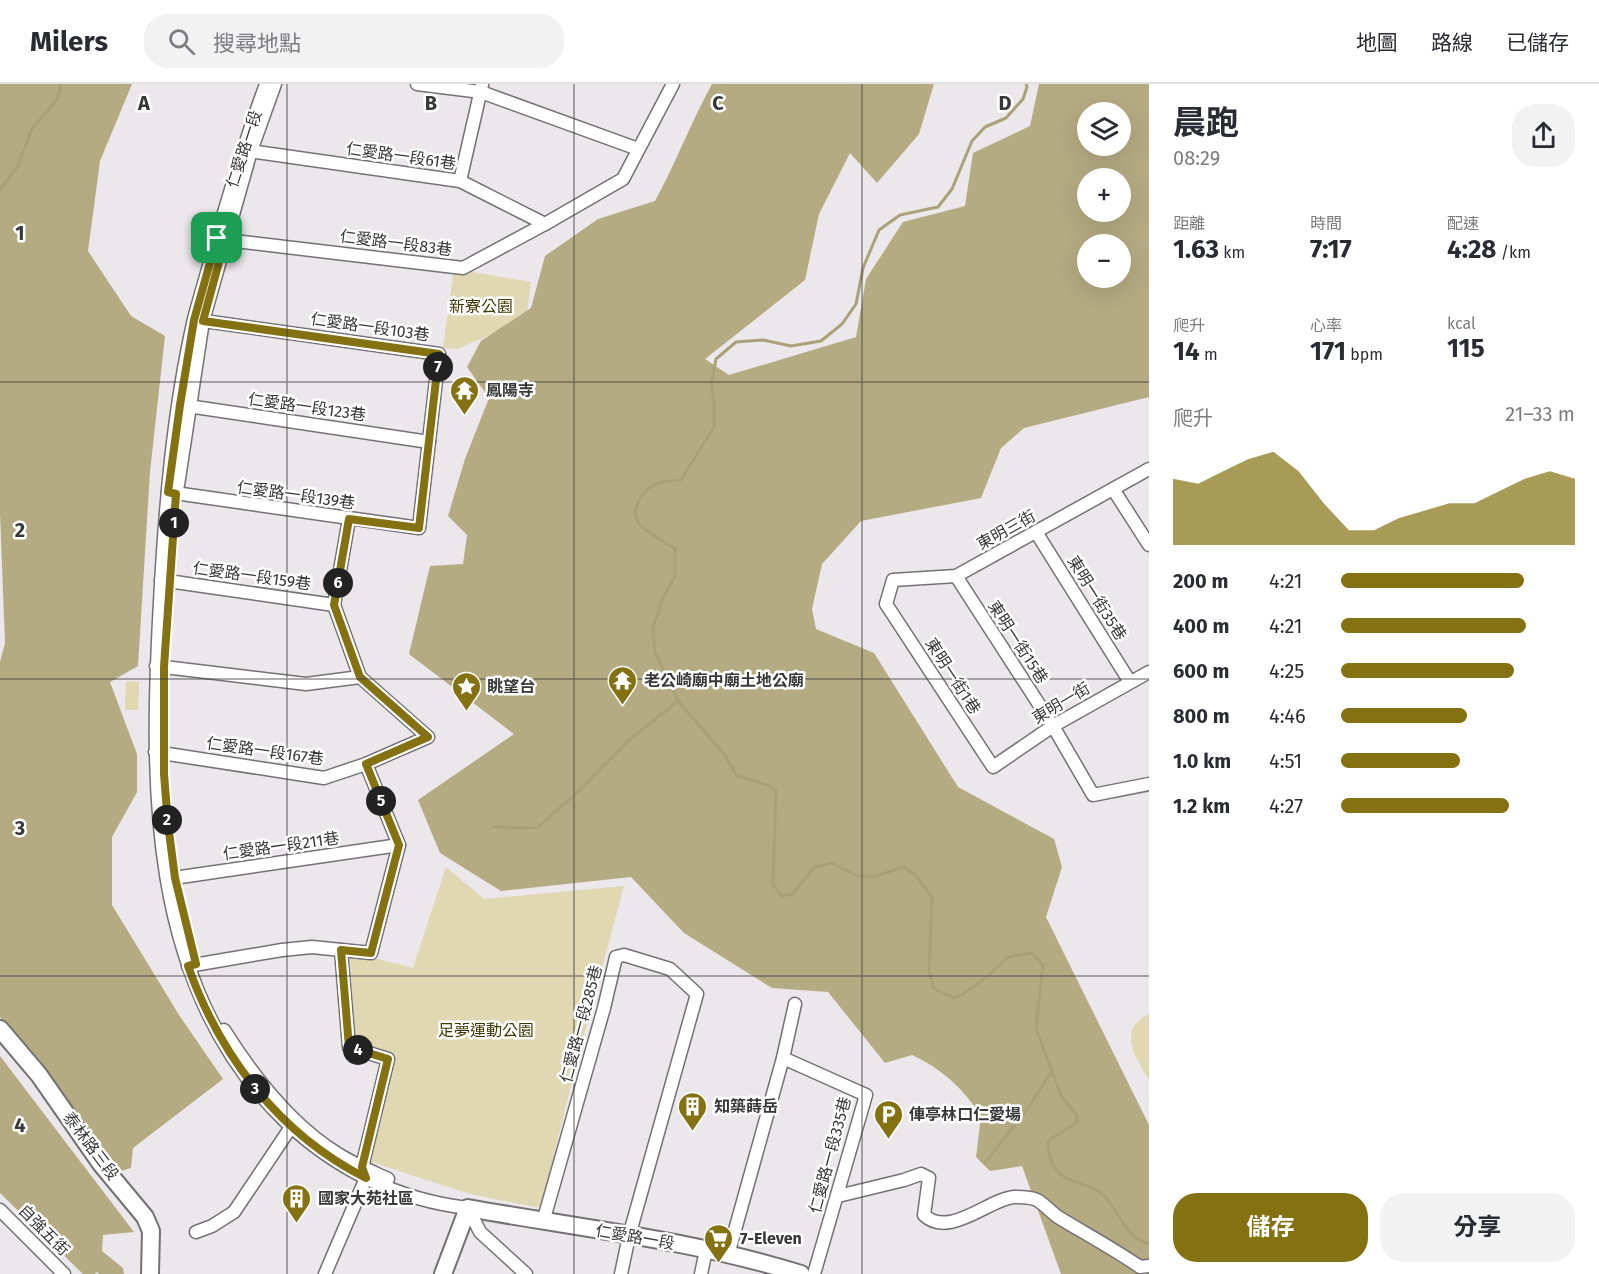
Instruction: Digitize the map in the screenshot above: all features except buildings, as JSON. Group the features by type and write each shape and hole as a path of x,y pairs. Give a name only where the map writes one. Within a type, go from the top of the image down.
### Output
{"main road":[{"name":"泰林路三段","path":"0,1029 39,1075 102,1164 145,1216 151,1231 150,1274"},
{"name":"仁愛路一段","path":"468,1208 706,1250 765,1263 801,1274"},
{"path":"443,1274 468,1208"}],"street":[{"name":"仁愛路一段","path":"266,84 199,320 184,406 172,493 160,666 160,827 192,965 207,1013 227,1051 249,1081 291,1127 338,1164 364,1173"},
{"name":"仁愛路一段","path":"247,151 275,84"},
{"path":"417,84 481,88 638,149"},
{"name":"仁愛路一段83巷","path":"221,239 463,268 623,179 673,84"},
{"path":"460,181 481,88"},
{"name":"仁愛路一段61巷","path":"247,151 460,181 545,224"},
{"name":"仁愛路一段103巷","path":"199,320 439,354 419,528"},
{"name":"仁愛路一段123巷","path":"184,406 429,442"},
{"name":"東明三街","path":"886,604 893,580 956,576 1149,469"},
{"path":"1113,489 1149,545"},
{"name":"仁愛路一段139巷","path":"172,493 419,528"},
{"path":"160,666 306,684 360,677 334,605 349,519"},
{"name":"東明一街35巷","path":"1036,532 1130,682"},
{"name":"東明一街15巷","path":"956,576 1053,726 1093,795 1149,784"},
{"name":"仁愛路一段159巷","path":"165,580 334,605"},
{"name":"東明一街1巷","path":"886,604 993,767"},
{"name":"東明一街","path":"993,767 1053,726 1149,672"},
{"name":"仁愛路一段167巷","path":"159,753 324,778 366,764 428,737 360,677"},
{"path":"192,965 312,947 371,953 399,845 366,764"},
{"name":"仁愛路一段211巷","path":"171,878 399,845"},
{"path":"326,1274 364,1173 388,1059 349,1047 341,950"},
{"name":"仁愛路一段285巷","path":"543,1222 604,1008 616,957 624,955 670,969 696,994 629,1236"},
{"name":"仁愛路一段","path":"192,965 224,1029 258,1080 307,1130 364,1173 407,1196 439,1205 468,1208"},
{"path":"728,1255 783,1058 795,1004"},
{"name":"仁愛路一段335巷","path":"783,1058 866,1095 814,1274"},
{"path":"196,1232 212,1226 234,1212 291,1127"},
{"path":"838,1196 921,1174 930,1178 924,1215 929,1220 944,1222 967,1217 1012,1197 1035,1198 1056,1216 1111,1247 1140,1267 1149,1266"},
{"path":"468,1208 480,1232 526,1274"},
{"name":"自強五街","path":"0,1210 64,1274"},
{"path":"621,1274 629,1236"},
{"path":"701,1274 706,1250"}],"green space":[{"name":"新寮公園","path":"454,269 531,282 526,320 457,349 443,348"},
{"path":"126,681 139,682 138,710 125,710"},
{"name":"足夢運動公園","path":"446,867 484,899 624,886 576,1065 541,1208 470,1194 368,1161 393,1054 355,1041 350,958 374,958 413,968"},
{"path":"1149,1014 1149,1080 1135,1054 1131,1036 1133,1028"}],"shaded area":[{"path":"0,84 132,84 100,161 88,251 131,316 165,336 150,472 138,666 110,682 137,754 137,792 112,837 112,905 179,1015 223,1079 133,1148 131,1168 114,1173 5,1029 0,1016 0,662 5,643 0,513"},
{"path":"712,84 934,84 919,134 877,183 850,153 819,214 805,280 705,359 729,375 856,337 866,279 903,222 965,206 973,153 1030,126 1039,84 1149,84 1149,397 1024,428 1001,448 981,498 861,521 822,564 812,609 816,629 874,653 958,787 1054,839 1062,867 1046,917 1149,1125 1149,1274 1061,1274 1022,1166 990,1171 976,1157 981,1116 967,1097 942,1073 912,1055 885,1063 828,992 772,988 684,933 631,877 501,891 440,853 418,800 514,734 409,654 430,566 463,564 467,535 448,516 465,459 489,398 467,367 481,341 531,308 545,256 598,219 655,201"},
{"path":"0,1056 134,1232 103,1235 102,1251 123,1268 124,1274 99,1274 97,1272 83,1274 0,1193"}],"waterway":[{"path":"0,190 17,167 32,129 58,98 61,84"},
{"path":"1026,84 1023,99 1006,118 985,127 972,141 952,189 938,207 900,215 879,230 863,268 856,304 842,324 821,341 791,346 763,340 736,342 716,359 711,384 714,401 714,427 681,480 660,483 649,488 641,497 636,514 640,525 675,549 675,576 663,598 653,627 655,652 678,701 724,754 737,776 767,785 776,791 773,884 782,896 792,894 815,867 832,863 858,876 873,877 904,867 915,875 932,897 929,971 934,989 954,998 988,976 1008,957 1032,953 1043,965 1036,1028 1061,1096 1077,1115 1076,1123 1048,1141 1051,1159 1055,1168 1066,1178 1101,1193 1127,1229 1140,1241 1149,1244"},
{"path":"494,827 537,828 580,790 629,740 678,701"},
{"path":"985,1163 1030,1105 1052,1071"}],"place":[{"name":"鳳陽寺","path":"465,416"},
{"name":"老公崎廟中廟土地公廟","path":"623,706"},
{"name":"眺望台","path":"466,712"},
{"name":"知築蒔岳","path":"693,1132"},
{"name":"俥亭林口仁愛場","path":"888,1140"},
{"name":"國家大苑社區","path":"297,1224"},
{"name":"7-Eleven","path":"719,1264"}],"route":[{"path":"217,238 225,240 203,321 439,354 419,528 349,519 334,605 360,677 428,737 366,764 399,845 371,953 341,950 349,1047 388,1059 362,1167 366,1178 338,1164 312,1145 274,1110 249,1081 227,1051 211,1023 188,966 196,964 175,878 164,774 164,667 176,494 168,492 194,320 217,238"}]}
